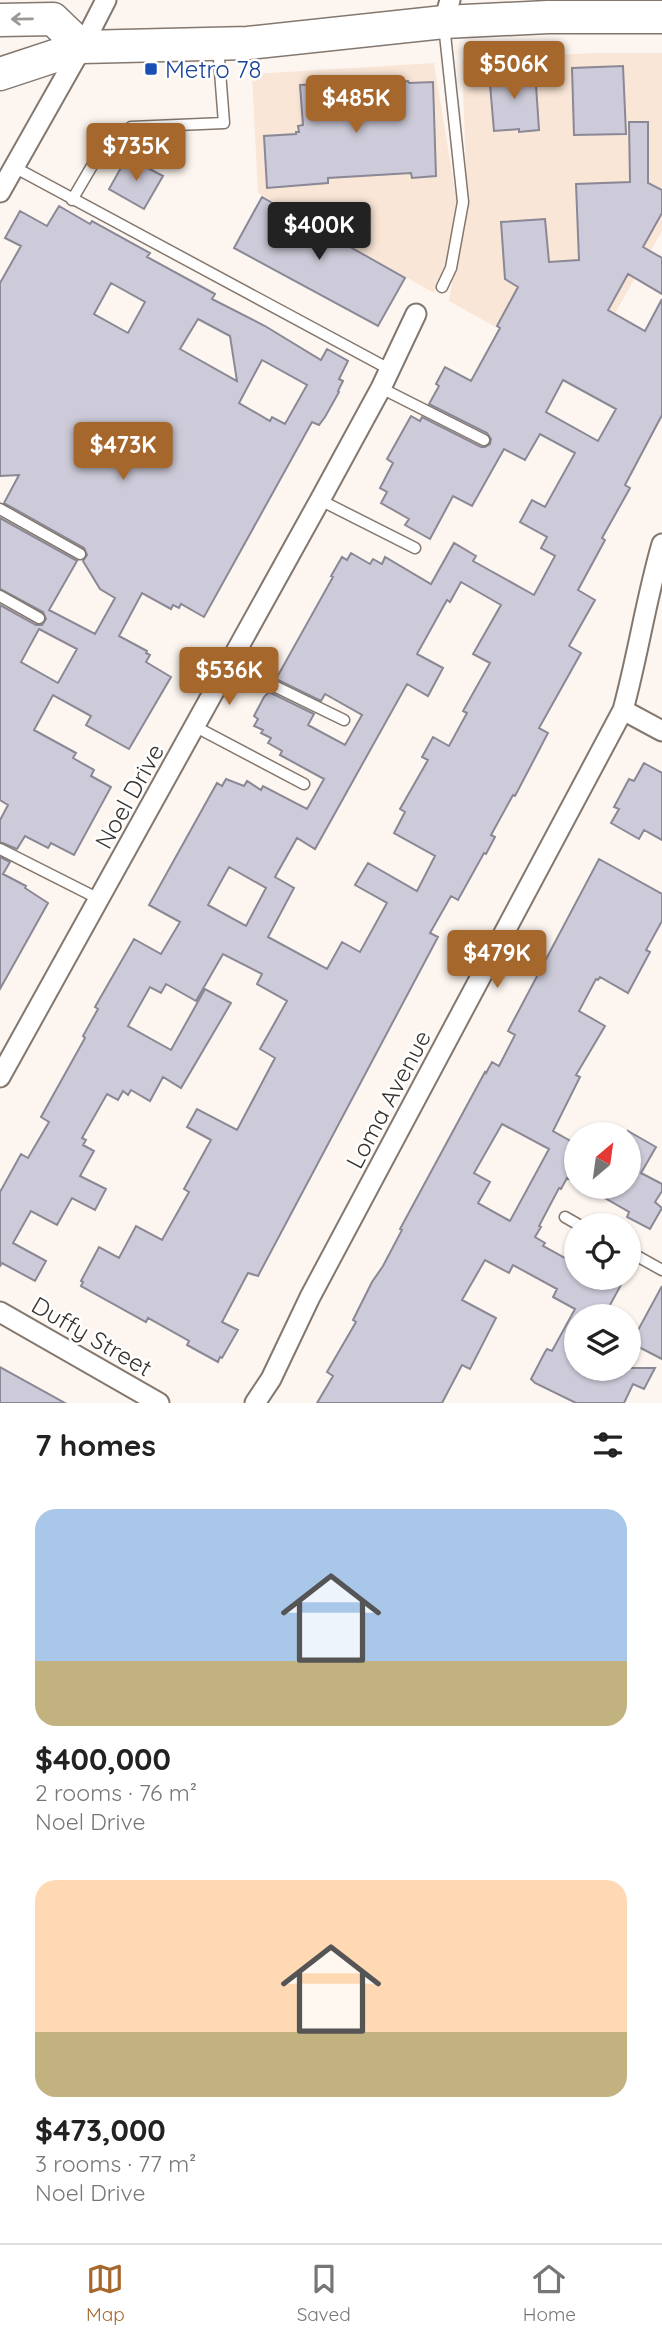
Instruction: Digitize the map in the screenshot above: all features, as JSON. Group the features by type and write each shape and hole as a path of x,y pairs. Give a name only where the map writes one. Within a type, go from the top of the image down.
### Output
{"main road":[{"path":"0,74 82,47 248,43 447,11 627,12 662,17"},
{"path":"0,20 53,19 82,47"}],"street":[{"path":"0,192 106,0"},
{"name":"Noel Drive","path":"0,1077 320,500 381,388 416,314"},
{"name":"Loma Avenue","path":"255,1403 271,1379 310,1297 623,710 636,664 644,617 662,544"},
{"path":"623,710 662,731"},
{"name":"Duffy Street","path":"0,1312 159,1403"}],"lane":[{"path":"442,287 451,268 463,202 447,11"},
{"path":"72,200 96,159 115,138 131,127 224,123 218,44"},
{"path":"14,167 389,369"},
{"path":"381,388 484,440"},
{"path":"320,500 415,548"},
{"path":"0,509 79,554"},
{"path":"0,596 39,618"},
{"path":"229,664 344,720"},
{"path":"196,727 304,784"},
{"path":"0,849 100,900"},
{"path":"641,1258 662,1270"}],"shaded area":[{"path":"595,53 662,53 662,231 580,374 449,301 467,199 462,60"},
{"path":"434,63 457,203 448,267 434,293 258,193 252,74"}],"building":[{"path":"623,66 626,134 574,135 572,68"},
{"path":"535,70 539,130 494,131 489,73"},
{"path":"408,81 433,82 436,176 412,178 411,173 328,178 328,183 267,188 264,136 299,132 298,126 303,125 300,85 325,84 326,87"},
{"path":"629,122 648,122 648,183 662,190 662,213 643,247 662,258 662,294 628,274 608,310 645,331 662,299 662,415 625,485 630,488 602,538 605,540 578,590 595,600 569,646 581,653 539,728 548,733 491,835 495,837 486,854 484,853 458,900 451,896 430,933 438,937 258,1276 248,1273 222,1322 238,1330 222,1358 220,1357 218,1362 187,1345 189,1341 148,1318 146,1322 81,1286 81,1281 99,1247 119,1258 136,1226 162,1240 189,1192 184,1189 211,1140 187,1127 197,1109 237,1130 275,1058 260,1049 287,1001 257,984 262,974 223,954 196,1001 166,984 161,993 150,987 128,1026 171,1050 205,989 231,1003 181,1088 163,1077 150,1101 131,1090 128,1095 123,1091 118,1100 107,1094 82,1138 86,1140 83,1145 94,1151 80,1176 106,1189 95,1210 72,1198 57,1225 31,1211 13,1243 46,1261 35,1281 2,1263 0,1266 0,1192 21,1154 28,1158 49,1122 41,1117 85,1038 83,1036 98,1009 95,1007 134,939 161,954 180,922 149,905 217,783 222,786 226,779 244,786 247,781 261,790 263,786 307,809 324,779 280,755 282,751 268,743 271,738 254,726 258,719 254,716 264,697 269,692 314,714 308,725 345,745 362,715 325,694 321,701 276,679 342,557 347,560 351,553 370,564 373,559 382,564 385,557 431,584 454,543 476,556 473,561 534,595 555,556 541,548 547,537 520,522 532,500 545,507 575,453 540,434 525,460 504,449 472,506 453,496 430,539 405,525 409,519 381,503 387,492 380,488 393,463 387,459 411,416 420,421 422,417 481,447 490,444 491,439 487,433 429,404 445,367 471,381 500,328 497,326 518,287 505,279 501,222 545,219 549,262 579,260 576,184 630,182","holes":["563,380 616,409 598,441 546,412","461,582 501,605 473,654 490,663 463,711 467,713 449,746 433,737 422,757 428,760 400,809 405,812 394,833 435,856 417,891 368,863 355,885 387,903 360,952 342,942 327,969 268,937 294,888 275,877 297,838 315,849 407,684 428,696 443,668 417,654 447,600 450,602","229,867 266,888 246,926 208,905"]},
{"path":"127,157 163,176 144,209 109,189"},
{"path":"262,197 405,278 378,326 234,248"},
{"path":"59,206 150,253 147,257 215,294 212,299 265,326 321,360 327,349 348,361 339,379 343,381 339,392 325,417 319,425 312,422 204,617 181,604 179,608 173,605 171,609 142,593 119,636 147,651 150,655 146,662 171,677 129,749 86,725 91,716 53,695 34,730 76,753 73,758 94,770 91,776 111,787 74,855 51,843 48,848 25,836 17,849 0,842 0,820 8,805 0,800 0,605 36,625 42,625 46,619 43,612 0,589 0,518 77,561 49,610 95,634 115,598 100,589 83,561 87,555 84,548 4,503 19,475 0,476 0,283 21,246 5,238 20,211 47,226","holes":["111,283 145,302 128,333 94,314","198,319 230,336 237,381 180,349","262,360 307,385 285,424 272,417 270,421 239,403","39,629 77,649 58,683 21,662"]},
{"path":"644,763 662,773 662,840 644,830 639,839 611,823 619,809 614,807 629,779 634,781"},
{"path":"0,857 10,862 3,874 26,886 25,888 48,903 0,989"},
{"path":"599,859 662,894 662,921 646,950 650,952 628,993 600,977 596,979 579,1011 605,1026 576,1075 580,1077 553,1131 564,1137 564,1184 559,1188 535,1237 545,1243 543,1246 564,1257 564,1290 618,1290 611,1304 566,1304 553,1297 557,1289 513,1265 509,1273 485,1260 462,1300 496,1318 470,1369 462,1365 442,1403 317,1403 333,1376 327,1372 356,1322 353,1320 402,1230 400,1229 485,1072 492,1062 499,1066 515,1035 508,1031","holes":["502,1124 549,1149 510,1221 478,1203 490,1182 474,1173"]},
{"path":"641,1138 656,1147 641,1173"},
{"path":"641,1173 662,1184 662,1191 655,1202 662,1208 650,1229 641,1224 641,1213 629,1212 606,1199 641,1199"},
{"path":"662,1286 662,1359 641,1348 641,1325"},
{"path":"564,1329 564,1381 641,1381 641,1368 655,1368 644,1389 633,1384 624,1403 576,1403 531,1379 547,1349 552,1351"},
{"path":"0,1367 65,1403 0,1403"}],"place":[{"name":"Metro 78","path":"151,69"}]}
